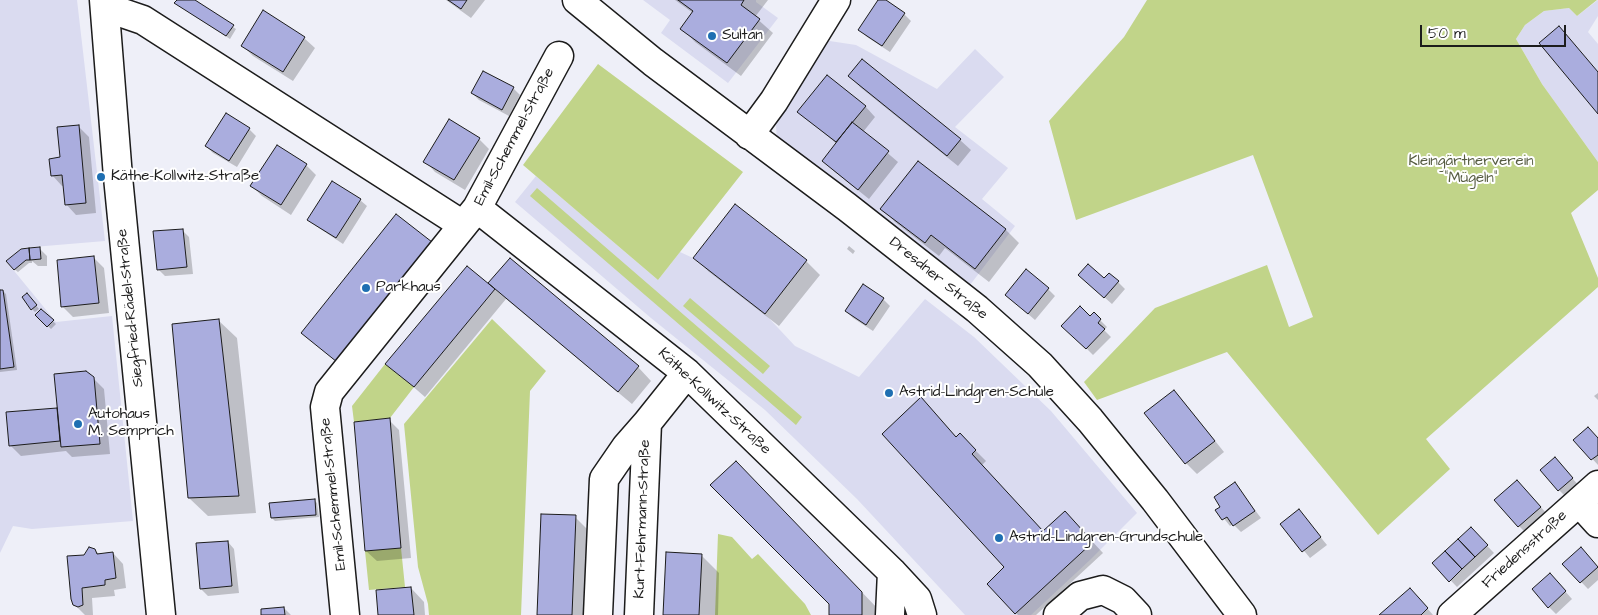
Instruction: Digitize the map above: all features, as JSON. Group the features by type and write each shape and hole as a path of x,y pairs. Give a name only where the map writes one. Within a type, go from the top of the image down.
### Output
{"street":[{"name":"Dresdner Straße","path":"577,0 653,62 847,207 977,309 1040,365 1090,420 1155,500 1242,615"},
{"path":"750,134 774,101 836,0"},
{"name":"Käthe-Kollwitz-Straße","path":"105,3 143,20 470,216 687,373 892,572 917,599 922,615"},
{"name":"Siegfried-Rädel-Straße","path":"105,3 118,177 161,615"},
{"name":"Emil-Schemmel-Straße","path":"346,615 325,407 329,392 470,216 559,56"},
{"name":"Kurt-Fehrmann-Straße","path":"598,615 604,479 626,447 687,373"},
{"name":"Kurt-Fehrmann-Straße","path":"639,615 647,423"},
{"path":"1589,493 1598,523"},
{"name":"Friedensstraße","path":"1452,615 1589,493"},
{"path":"890,615 892,572"},
{"path":"1058,615 1080,596 1103,590 1123,600 1137,615"}],"shaded area":[{"path":"0,0 77,0 105,241 21,248 6,261 56,322 112,316 133,521 32,529 13,526 0,553"},
{"path":"643,0 756,0 756,2 778,18 728,83 661,33 670,20"},
{"path":"1598,0 1598,16 1588,32 1598,44 1598,162 1542,84 1516,39 1525,25 1544,11 1569,8 1577,16"},
{"path":"823,40 856,45 937,89 975,49 1004,77 955,127 1008,168 982,199 1015,226 970,285 777,140 776,125 786,99"},
{"name":"Astrid-Lindgren-Schule","path":"536,176 658,280 680,252 693,258 765,314 795,346 859,377 925,299 974,337 1051,411 1137,513 1031,615 965,615 857,499 765,410 651,318 515,202"}],"green space":[{"name":"Kleingärtnerverein \"Mügeln\"","path":"1147,0 1597,0 1577,16 1569,8 1544,11 1525,25 1516,39 1542,84 1598,162 1598,190 1571,213 1598,278 1598,287 1426,439 1450,469 1378,535 1227,352 1097,400 1084,382 1155,308 1267,265 1289,327 1313,317 1253,155 1076,220 1049,121 1124,37"},
{"path":"598,64 743,172 658,280 523,165"},
{"path":"537,188 802,417 796,425 530,196"},
{"path":"690,298 770,366 763,374 683,306"},
{"path":"492,319 546,371 530,391 521,615 429,615 418,567 404,424"},
{"path":"385,364 414,387 390,418 354,422 352,406"},
{"path":"718,534 732,537 752,559 758,554 805,604 811,615 715,615"},
{"path":"401,548 405,587 369,590 365,551"}],"building":[{"path":"177,0 195,0 234,25 226,36 174,3"},
{"path":"448,0 467,0 461,9"},
{"path":"678,0 744,0 741,5 760,19 727,63 680,29 693,11"},
{"path":"878,0 886,0 905,13 882,46 858,30"},
{"path":"263,10 305,37 283,72 241,46"},
{"path":"1559,26 1598,72 1598,114 1539,43"},
{"path":"862,59 961,139 947,156 848,76"},
{"path":"483,71 514,87 502,110 471,93"},
{"path":"827,75 866,106 836,142 797,112"},
{"path":"226,113 250,128 229,161 205,146"},
{"path":"449,119 480,138 454,180 423,162"},
{"path":"852,122 889,151 858,190 822,161"},
{"path":"79,125 86,203 65,205 62,175 51,176 49,159 60,157 57,127"},
{"path":"277,145 307,164 281,205 250,186"},
{"path":"918,161 1006,229 975,269 931,235 925,243 880,209"},
{"path":"332,181 361,199 336,238 307,220"},
{"path":"735,204 807,260 765,314 693,258"},
{"name":"Parkhaus","path":"396,214 432,242 337,362 301,333"},
{"path":"183,229 187,267 157,270 153,231"},
{"path":"40,247 41,259 30,260 29,248"},
{"path":"29,248 30,260 26,260 14,270 6,261 21,249"},
{"path":"94,256 99,303 61,307 57,260"},
{"path":"510,258 639,366 618,392 488,283"},
{"path":"1088,264 1104,278 1109,273 1119,281 1104,298 1078,275"},
{"path":"467,266 495,289 414,387 385,364"},
{"path":"1026,269 1049,288 1028,314 1005,295"},
{"path":"863,284 884,298 866,325 845,311"},
{"path":"0,290 3,290 14,367 0,369"},
{"path":"27,293 37,305 31,310 22,297"},
{"path":"1080,306 1090,316 1094,312 1101,319 1098,323 1105,329 1086,349 1061,326"},
{"path":"41,309 54,320 47,327 35,315"},
{"path":"219,319 239,496 188,498 172,324"},
{"name":"Autohaus M. Semprich","path":"86,371 94,377 100,444 61,447 54,374"},
{"path":"1174,390 1215,441 1185,464 1144,413"},
{"path":"921,397 956,437 960,433 976,450 972,454 1043,531 1065,511 1093,542 1015,614 987,584 1004,567 882,434"},
{"path":"57,408 60,441 9,446 6,412"},
{"path":"390,418 401,548 365,551 354,422"},
{"path":"1588,427 1598,438 1598,455 1591,460 1573,440"},
{"path":"1555,457 1573,478 1558,491 1540,470"},
{"path":"736,461 862,592 862,615 829,615 829,604 710,485"},
{"path":"1517,480 1541,507 1518,527 1494,500"},
{"path":"1235,482 1255,511 1233,526 1227,517 1222,520 1215,510 1220,507 1214,497"},
{"path":"315,499 316,515 271,518 269,503"},
{"path":"1299,509 1321,537 1302,552 1280,524"},
{"path":"541,514 576,515 572,615 537,615"},
{"path":"1471,527 1488,545 1475,557 1458,539"},
{"path":"1458,539 1475,557 1462,569 1445,551"},
{"path":"228,541 232,586 200,589 196,543"},
{"path":"89,547 95,549 97,554 113,552 116,578 105,580 105,585 82,588 83,605 78,607 73,605 71,599 67,556 84,555"},
{"path":"1581,547 1598,567 1580,583 1562,564"},
{"path":"1445,551 1462,569 1449,582 1432,563"},
{"path":"666,552 702,554 699,615 663,615"},
{"path":"1550,573 1566,591 1548,608 1532,589"},
{"path":"411,587 414,615 378,615 376,590"},
{"path":"1410,588 1428,608 1421,615 1379,615"},
{"path":"284,607 285,615 261,615 261,609"}],"place":[{"name":"Sultan","path":"712,36"},
{"name":"Käthe-Kollwitz-Straße","path":"101,177"},
{"name":"Parkhaus","path":"366,288"},
{"name":"Astrid-Lindgren-Schule","path":"889,393"},
{"name":"Autohaus M. Semprich","path":"78,424"},
{"name":"Astrid-Lindgren-Grundschule","path":"999,538"}]}
